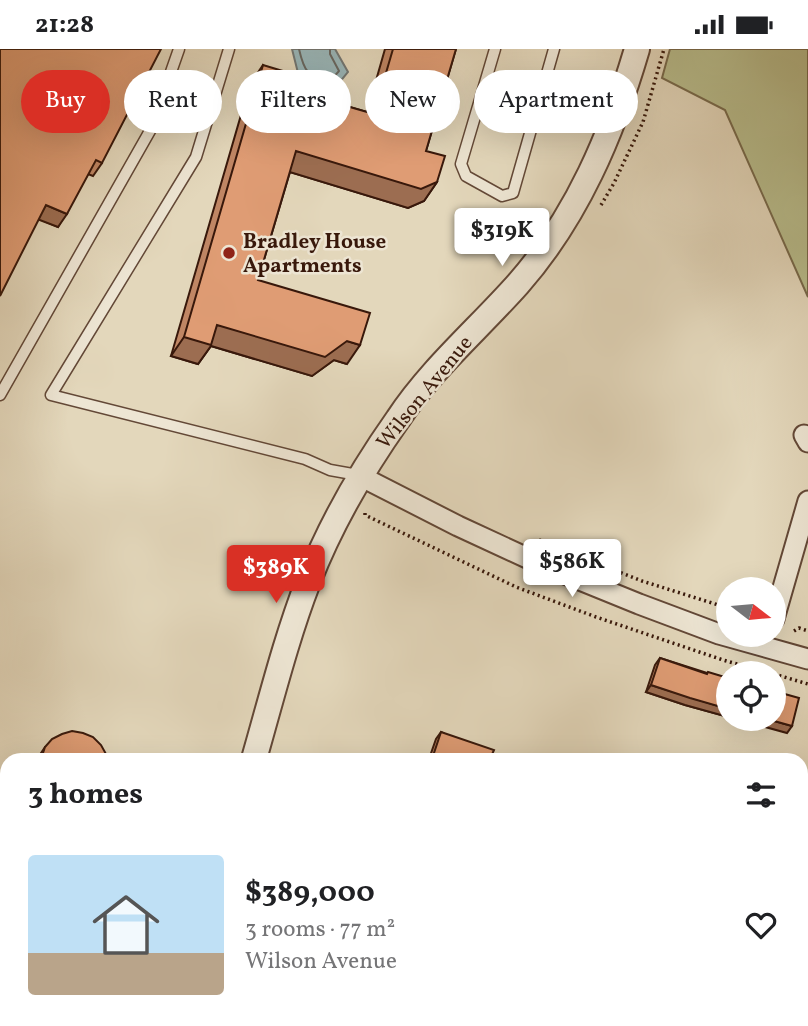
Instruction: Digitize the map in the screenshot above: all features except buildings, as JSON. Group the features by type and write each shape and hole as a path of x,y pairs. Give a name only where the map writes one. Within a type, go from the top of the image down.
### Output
{"street":[{"name":"Wilson Avenue","path":"256,753 308,582 332,528 360,476 400,415 441,365 519,283 561,226 587,182 611,129 637,49"},
{"path":"360,476 538,563 716,633"},
{"path":"786,577 808,501"},
{"path":"781,647 808,659"}],"lane":[{"path":"0,395 150,129 179,49"},
{"path":"229,49 196,157 51,395 305,459 330,470 360,476"},
{"path":"495,49 461,164 466,176 502,196 513,193 554,49"}],"path":[{"path":"365,507 365,515 516,587 727,661"},
{"path":"540,540 642,581 716,604"},
{"path":"794,631 799,628 808,631"},
{"path":"786,678 808,684"}],"green space":[{"path":"670,49 808,49 808,297 725,110 662,78"}],"water":[{"path":"292,49 335,49 347,70 297,70"}],"place":[{"name":"Bradley House Apartments","path":"229,253"}]}
